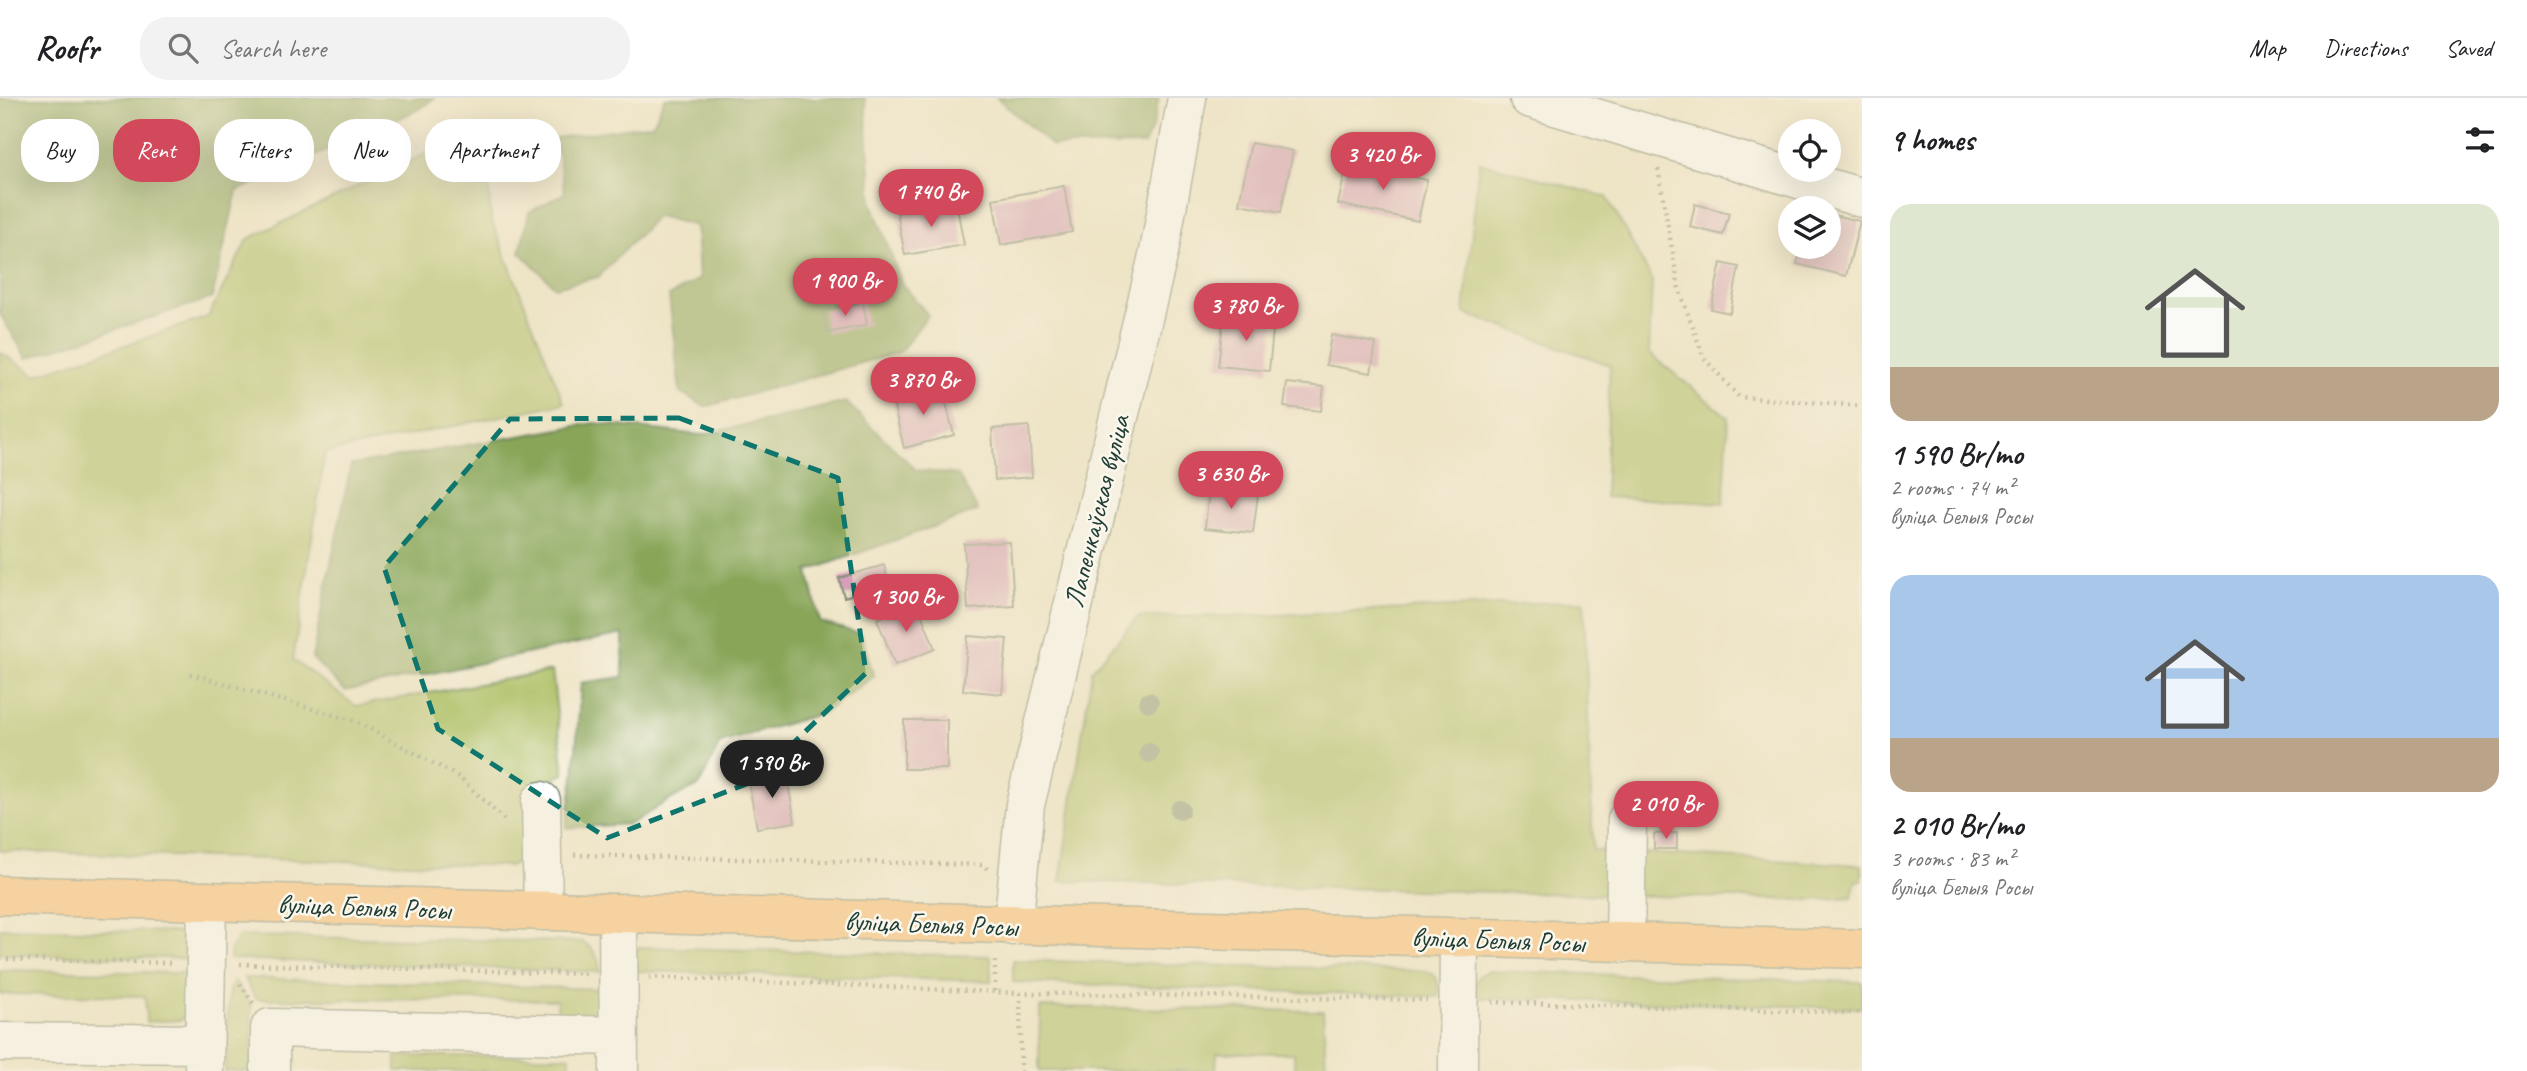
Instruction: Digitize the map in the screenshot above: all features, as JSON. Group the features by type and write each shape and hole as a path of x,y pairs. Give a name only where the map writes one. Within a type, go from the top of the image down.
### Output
{"main road":[{"name":"вуліца Белыя Росы","path":"0,895 618,914 1004,938 1459,938 1862,949"}],"street":[{"name":"Лапенкаўская вуліца","path":"1004,938 1025,805 1159,252 1187,98"},
{"path":"1529,98 1862,198"},
{"path":"541,801 543,911"},
{"path":"1625,943 1627,820"},
{"path":"0,1042 204,1058 216,963 207,901"},
{"path":"270,1071 270,1028 618,1053 618,914"},
{"path":"1458,1071 1459,938"}],"path":[{"path":"1654,137 1679,289 1704,358 1740,397 1862,405"},
{"path":"190,674 355,721 459,777 542,855 984,865 990,872"},
{"path":"995,990 1004,938"},
{"path":"0,958 618,975 1020,993 1458,1001 1862,1013"},
{"path":"216,963 270,1028"},
{"path":"1020,993 1021,1071"}],"highlighted area":[{"path":"679,418 838,478 866,673 754,781 607,838 438,729 384,567 510,419"}],"green space":[{"path":"0,98 434,98 420,109 398,119 328,119 328,150 314,156 314,119 214,119 214,182 257,182 237,191 212,298 27,358 0,314"},
{"path":"665,98 865,98 872,203 902,284 928,315 900,352 705,407 680,392 669,296 699,279 696,226 657,216 598,277 555,287 520,252 529,212 565,193 561,171 561,137 653,124"},
{"path":"997,98 1159,98 1153,126 1144,145 1052,146"},
{"path":"425,154 425,182 489,182 491,219 564,403 325,453 293,660 356,706 552,671 564,774 526,791 527,856 510,866 0,851 0,352 36,375 208,317 248,239 367,182 411,182 411,161"},
{"path":"1479,162 1607,197 1652,280 1649,353 1728,417 1724,503 1605,497 1610,365 1464,313"},
{"path":"846,402 916,470 958,475 978,511 808,571 820,622 861,634 874,676 823,713 720,743 699,786 671,799 630,824 566,828 574,777 581,683 623,677 623,634 345,691 312,658 351,465 594,423 701,435"},
{"path":"1584,601 1593,850 1862,865 1862,880 1856,880 1852,897 1810,900 1060,881 1092,670 1138,617 1252,616"},
{"path":"0,928 174,932 188,936 198,959 0,954"},
{"path":"239,936 583,942 596,954 600,972 230,959 231,947"},
{"path":"638,947 989,956 991,981 635,971 635,951"},
{"path":"1013,960 1426,971 1436,978 1439,992 1438,997 1013,982"},
{"path":"0,970 185,973 187,1003 182,1020 146,1022 145,996 0,994"},
{"path":"1488,971 1862,982 1862,1008 1475,998 1474,984 1480,975"},
{"path":"244,978 600,989 597,1022 558,1015 557,1000 256,999"},
{"path":"234,981 251,1004 252,1071 225,1071 229,990"},
{"path":"1040,1007 1323,1011 1326,1070 1295,1070 1294,1053 1217,1053 1216,1071 1039,1071"},
{"path":"396,1056 570,1056 570,1071 396,1071"}],"building":[{"path":"1251,143 1293,151 1281,212 1239,204"},
{"path":"1347,164 1427,180 1418,221 1338,204"},
{"path":"1064,186 1072,232 1001,245 993,199"},
{"path":"956,202 964,245 905,255 897,213"},
{"path":"1695,204 1729,213 1723,235 1690,227"},
{"path":"1841,217 1860,221 1846,276 1797,264 1798,259 1841,259"},
{"path":"1721,263 1739,267 1730,313 1711,309"},
{"path":"863,302 867,325 827,333 823,310"},
{"path":"1224,314 1274,320 1269,371 1218,366"},
{"path":"1331,335 1376,343 1371,373 1326,365"},
{"path":"1287,383 1324,387 1321,411 1284,407"},
{"path":"942,387 954,435 904,448 892,399"},
{"path":"1029,426 1032,477 995,480 992,429"},
{"path":"1209,490 1258,495 1253,533 1205,528"},
{"path":"1010,542 1014,606 968,609 964,544"},
{"path":"884,565 889,584 844,597 839,578"},
{"path":"917,603 935,649 895,665 877,619"},
{"path":"968,636 1007,639 1002,694 963,690"},
{"path":"904,720 947,720 947,769 904,769"},
{"path":"786,772 795,822 757,828 748,779"},
{"path":"1677,833 1677,849 1654,849 1654,834"}]}
